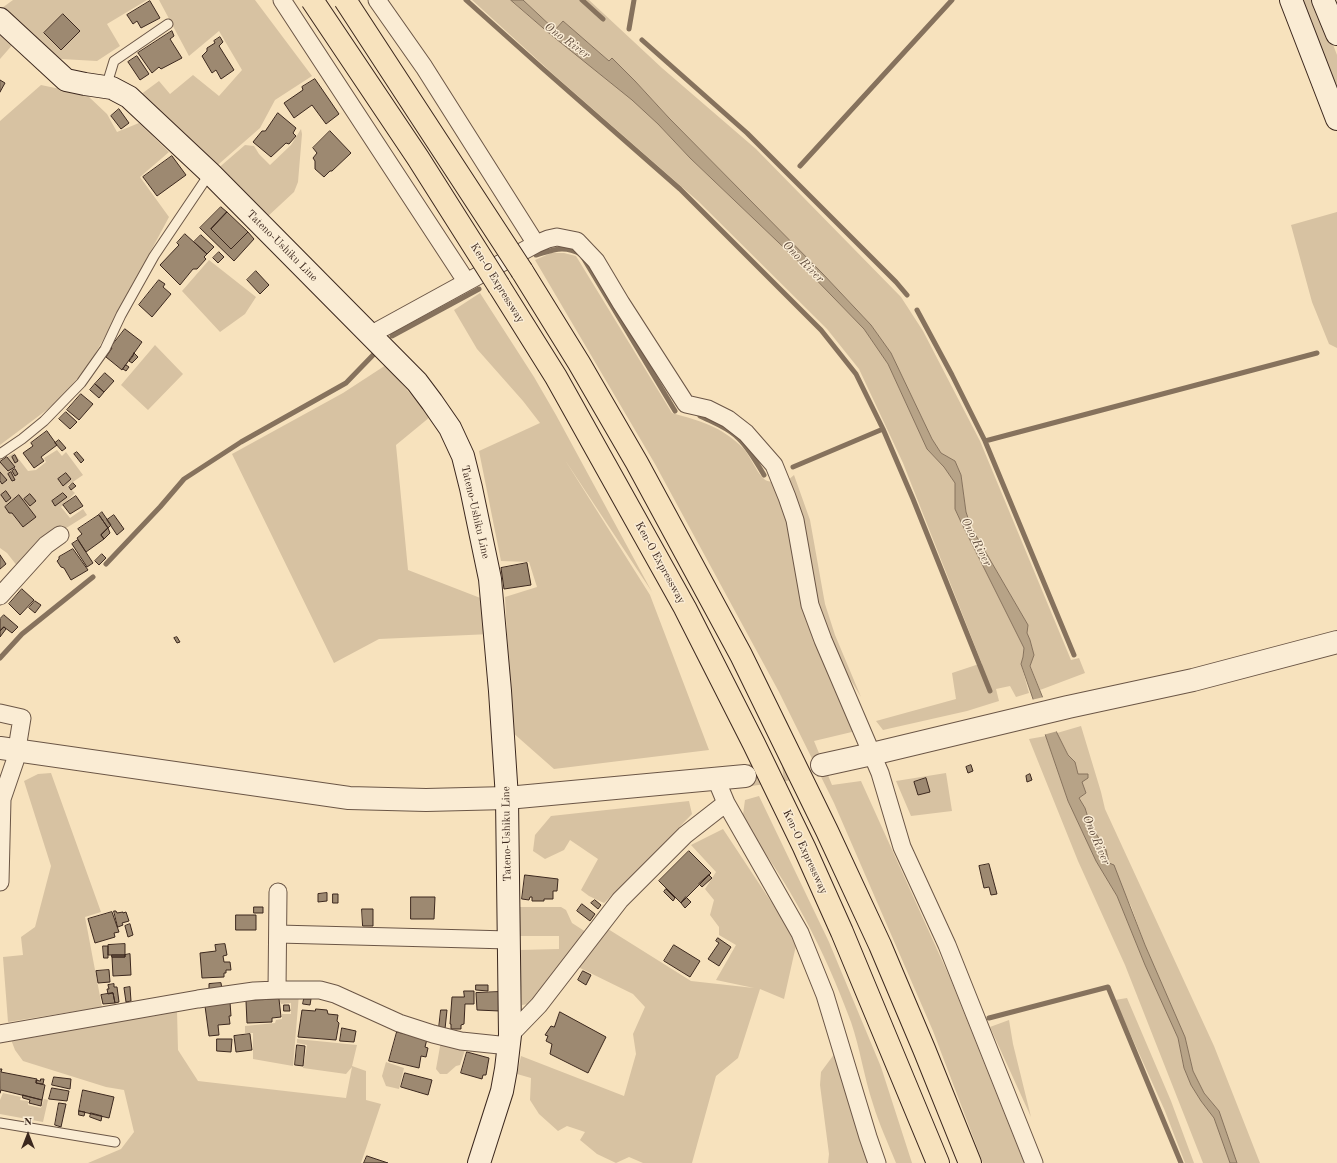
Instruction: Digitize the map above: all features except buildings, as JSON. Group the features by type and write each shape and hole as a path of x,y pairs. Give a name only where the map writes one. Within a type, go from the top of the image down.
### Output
{"highway":[{"name":"Ken-O Expressway","path":"312,0 418,158 556,377 684,608 751,737 804,847 842,932 938,1163"},
{"path":"345,0 522,271 579,363 688,554 745,662 827,831 880,946 970,1163"}],"main road":[{"path":"1291,0 1337,119"},
{"path":"1323,0 1337,34"},
{"name":"Tateno-Ushiku Line","path":"0,19 66,80 106,86 128,97 210,173 417,382 450,428 463,456 490,579 500,691 507,798 509,1041 502,1092 479,1163"},
{"path":"822,765 1068,707 1193,680 1337,642"},
{"path":"8,749 349,798 426,800 507,798 745,776"}],"street":[{"path":"282,0 466,281"},
{"path":"378,0 424,67 536,244"},
{"path":"370,335 466,281 536,244 557,237 577,241 596,260 621,303 686,404 708,409 728,419 746,433 774,465 795,520 810,605 823,640 872,754 888,799 902,848 947,946 1034,1163"},
{"path":"0,596 46,545 60,535"},
{"path":"0,713 22,718 8,749 14,761 2,799 0,882"},
{"path":"716,779 726,803 800,933 825,995 868,1138 877,1163"},
{"path":"0,1034 198,999 277,990 320,990 335,994 399,1023 433,1034 461,1041 509,1041 539,1005 620,900 684,835 726,803"},
{"path":"277,990 278,892"},
{"path":"278,934 509,940"}],"lane":[{"path":"106,86 114,61 168,24"},
{"path":"0,454 22,439 44,421 81,383 105,349 121,314 154,256 210,173"},
{"path":"0,1123 115,1142"}],"shaded area":[{"path":"13,0 147,0 107,24 120,46 97,61 61,59 2,8"},
{"path":"159,0 255,0 312,76 275,100 260,128 212,170 140,95 159,81 170,94 193,75 219,96 242,70 219,31 189,56"},
{"path":"472,0 511,0 550,34 633,100 690,158 800,263 864,329 888,364 927,449 944,467 955,483 955,509 1024,648 1021,664 1029,693 1016,697 1010,686 996,689 999,701 967,711 883,730 876,721 956,699 952,673 982,664 903,463 859,369 827,329 698,201 553,74"},
{"path":"523,0 589,0 662,68 756,149 901,297 923,331 980,441 1071,660 1079,658 1085,673 1040,690 1030,665 1034,655 1027,633 1028,625 971,527 966,512 961,475 955,461 941,453 932,439 891,353 871,325 612,58 609,61 563,21 555,30"},
{"path":"1302,0 1316,0 1337,55 1337,85 1335,84"},
{"path":"0,30 14,43 0,59"},
{"path":"41,85 88,96 107,114 117,132 139,123 169,152 140,177 169,217 88,366 56,403 0,445 0,121"},
{"path":"301,129 302,134 298,182 294,192 266,218 215,171 245,145 254,146 259,154 270,165 291,145"},
{"path":"1337,212 1337,348 1329,344 1312,302 1291,225"},
{"path":"551,253 564,253 576,256 672,413 710,425 727,434 743,448 764,479 772,482 782,505 796,561 856,731 814,741 832,785 861,781 950,978 1024,1163 983,1163 933,1031 834,803 779,692 655,464 535,260"},
{"path":"209,260 256,297 245,314 220,332 182,291"},
{"path":"480,293 534,377 556,415 652,592 565,460 650,595 709,750 554,769 512,732 505,597 537,587 529,562 501,561 479,451 540,423 523,401 477,349 454,310"},
{"path":"155,345 183,374 148,410 121,385"},
{"path":"386,365 430,417 396,445 408,570 483,599 491,634 379,639 334,663 232,454 343,393"},
{"path":"57,450 62,456 66,452 83,475 67,486 75,493 61,507 70,518 83,509 87,515 44,542 18,567 7,553 0,548 0,461 14,453 28,471 36,470 46,462 44,458"},
{"path":"794,475 810,520 825,604 835,635 861,697 835,654 815,604 787,481"},
{"path":"1081,726 1105,809 1214,1046 1260,1163 1237,1163 1219,1111 1204,1093 1193,1071 1185,1037 1145,945 1131,906 1109,863 1106,850 1090,824 1085,808 1079,798 1086,793 1075,762 1068,755 1057,733"},
{"path":"1046,736 1068,801 1096,861 1117,896 1145,965 1178,1038 1184,1068 1191,1085 1201,1101 1214,1117 1230,1163 1203,1163 1125,965 1078,861 1029,739"},
{"path":"51,773 101,912 85,917 102,1007 8,1022 3,957 23,955 21,937 35,927 51,866 24,781 38,774"},
{"path":"946,773 952,811 911,816 896,781"},
{"path":"759,796 829,942 881,1067 912,1163 896,1163 873,1104 851,1022 830,969 790,892 775,868 742,822 745,800"},
{"path":"689,801 692,814 604,903 589,896 581,890 598,859 570,840 564,850 545,859 533,851 535,835 551,816"},
{"path":"723,829 797,941 784,999 760,989 738,1058 716,1076 692,1163 643,1163 629,1157 616,1163 597,1154 580,1140 585,1132 567,1126 558,1131 539,1114 530,1100 531,1078 517,1074 521,1056 624,1096 636,1054 633,1034 645,1007 633,994 578,967 608,929 691,981 754,988 716,980 736,945 719,935 719,927 710,915 714,900 705,889 716,872 691,845"},
{"path":"520,907 561,907 566,910 572,923 586,932 536,1003 522,1005 519,950 559,949 559,936 519,936"},
{"path":"299,994 293,1066 253,1059 253,1033 245,1033 245,1026 275,1023 276,1020 282,1019 282,1014 291,1014 291,1003 281,1004 279,999 243,1000"},
{"path":"1127,998 1171,1101 1194,1163 1185,1163 1165,1111 1115,1000"},
{"path":"177,1010 178,1050 198,1081 346,1098 352,1067 346,1074 303,1068 307,1045 297,1043 297,1039 357,1045 352,1066 366,1071 366,1100 381,1104 361,1163 88,1163 121,1149 134,1132 124,1090 106,1087 23,1061 15,1050 10,1037"},
{"path":"1009,1020 1013,1044 1031,1117 990,1027"},
{"path":"441,1041 466,1047 460,1065 456,1066 447,1074 440,1074 436,1069"},
{"path":"835,1053 872,1163 828,1163 829,1154 820,1085 821,1072"},
{"path":"386,1062 404,1068 399,1089 386,1086 382,1076"},
{"path":"3,1093 21,1097 20,1100 28,1101 28,1105 41,1108 44,1099 48,1100 43,1122 0,1114 0,1100"}],"water":[{"name":"Ono River","path":"511,0 523,0 555,30 563,21 609,61 612,58 823,274 871,325 891,353 932,439 941,453 955,461 961,475 966,512 971,527 1028,625 1027,633 1034,655 1030,666 1057,733 1068,755 1075,762 1078,774 1088,774 1088,778 1082,782 1086,793 1079,798 1085,808 1090,824 1106,850 1109,863 1114,865 1145,945 1185,1037 1193,1071 1204,1093 1219,1111 1237,1163 1230,1163 1214,1118 1191,1085 1184,1068 1178,1038 1145,965 1117,896 1096,861 1068,801 1021,664 1024,648 955,509 955,483 944,467 927,449 888,364 864,329 800,263 690,158 658,124 632,100 550,34"}],"pier":[{"path":"1044,697 1058,731 1043,735 1031,700"}],"waterway":[{"path":"466,0 680,189 821,330 856,374 883,429 913,499 990,691"},
{"path":"582,0 603,19"},
{"path":"629,29 634,0"},
{"path":"800,166 952,0"},
{"path":"642,40 747,133 896,282 907,295"},
{"path":"536,255 558,249 575,251 581,254 675,411"},
{"path":"392,336 479,289"},
{"path":"917,310 985,441 1074,655"},
{"path":"106,564 160,507 184,479 241,442 346,383 375,353"},
{"path":"985,441 1317,353"},
{"path":"700,416 723,427 736,436 748,449 764,475"},
{"path":"793,467 883,429"},
{"path":"0,658 22,634 93,577"},
{"path":"989,1018 1108,987 1181,1163"}],"tunnel":[{"path":"750,775 822,765"}]}
